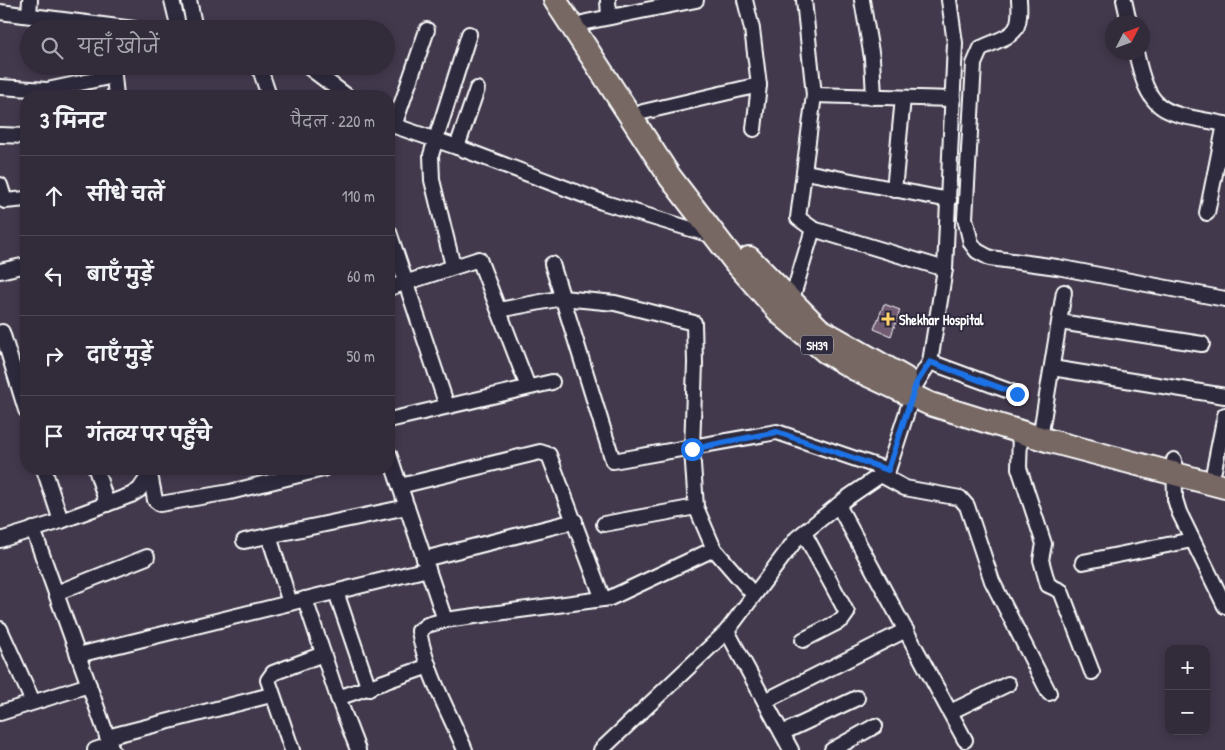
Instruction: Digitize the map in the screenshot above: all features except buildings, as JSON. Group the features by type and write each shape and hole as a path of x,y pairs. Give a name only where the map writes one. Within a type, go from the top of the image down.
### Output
{"main road":[{"name":"SH39","path":"555,0 670,177 715,237 758,290 781,314 826,352 855,369 1035,432 1106,444 1173,467 1222,476"},
{"name":"SH39","path":"572,0 643,112 733,238 791,302 819,329 914,390"}],"street":[{"path":"29,15 30,0"},
{"path":"172,0 177,20"},
{"path":"189,0 193,20"},
{"path":"608,0 610,17"},
{"path":"586,22 610,17 647,5 696,0"},
{"path":"745,0 754,45 759,85 754,129"},
{"path":"804,0 814,95 806,172 798,218 813,229 945,269"},
{"path":"862,0 872,58 874,97"},
{"path":"601,750 727,631 787,549 804,532 838,505 885,473 914,390 930,362 945,269 955,43 949,0"},
{"path":"1020,0 1021,19 1018,28 1008,36 981,48 974,64 965,218 971,243 977,251 990,258 1057,267 1225,298"},
{"path":"1124,0 1127,15"},
{"path":"0,12 63,20"},
{"path":"395,114 427,30"},
{"path":"453,266 430,168 434,140 469,34"},
{"path":"1138,60 1142,82 1147,93 1162,108 1178,114 1225,124 1207,214"},
{"path":"0,87 47,90 100,75"},
{"path":"114,75 116,90"},
{"path":"262,75 267,90"},
{"path":"319,75 339,90"},
{"path":"643,112 759,85"},
{"path":"457,147 477,89"},
{"path":"814,95 953,99"},
{"path":"894,190 902,98"},
{"path":"395,126 457,147 602,202 715,237"},
{"path":"0,135 20,136"},
{"path":"806,172 949,200"},
{"path":"0,185 5,201 20,200"},
{"path":"791,302 813,229"},
{"path":"395,251 447,406"},
{"path":"395,286 479,259 528,387"},
{"path":"552,264 611,459 616,461 692,449 777,432 885,473 905,488 960,498 967,506 992,581 1049,693"},
{"path":"0,271 20,266"},
{"path":"1064,292 1052,368 1035,432 1018,468 1044,544 1040,560 1048,585 1061,592 1092,672"},
{"path":"499,310 562,298 615,303 694,323 695,363 692,449 696,507 714,549 753,594"},
{"path":"1060,322 1202,344"},
{"path":"2,332 20,390"},
{"path":"930,362 1017,394"},
{"path":"1052,368 1225,396"},
{"path":"395,419 552,382"},
{"path":"1222,476 1225,415"},
{"path":"400,486 544,453 552,459 603,598"},
{"path":"1173,467 1175,499 1192,540 1225,606"},
{"path":"395,471 445,620"},
{"path":"46,475 61,521"},
{"path":"98,475 107,504"},
{"path":"0,540 61,521 135,493 146,475"},
{"path":"150,475 155,500 160,504 230,492 299,475"},
{"path":"838,505 965,740"},
{"path":"244,541 407,507"},
{"path":"604,524 696,507"},
{"path":"78,655 336,592 575,521"},
{"path":"33,529 110,744"},
{"path":"804,532 848,613 842,620 804,640"},
{"path":"269,536 290,603"},
{"path":"1083,562 1192,540"},
{"path":"465,750 429,666 419,632 427,625 445,620 610,598 714,549"},
{"path":"56,593 147,558"},
{"path":"336,592 369,689"},
{"path":"305,599 338,698 358,750"},
{"path":"0,630 34,702"},
{"path":"764,701 906,630"},
{"path":"727,631 791,750"},
{"path":"292,750 271,695 268,680 273,674 323,654"},
{"path":"338,698 369,689 429,666"},
{"path":"950,712 1008,684"},
{"path":"0,713 89,685"},
{"path":"95,750 271,695"},
{"path":"782,733 857,698"},
{"path":"832,750 876,726"}],"place":[{"name":"Shekhar Hospital","path":"888,319"}],"route":[{"path":"692,449 777,432 888,470 916,384 930,362 1017,394"}]}
